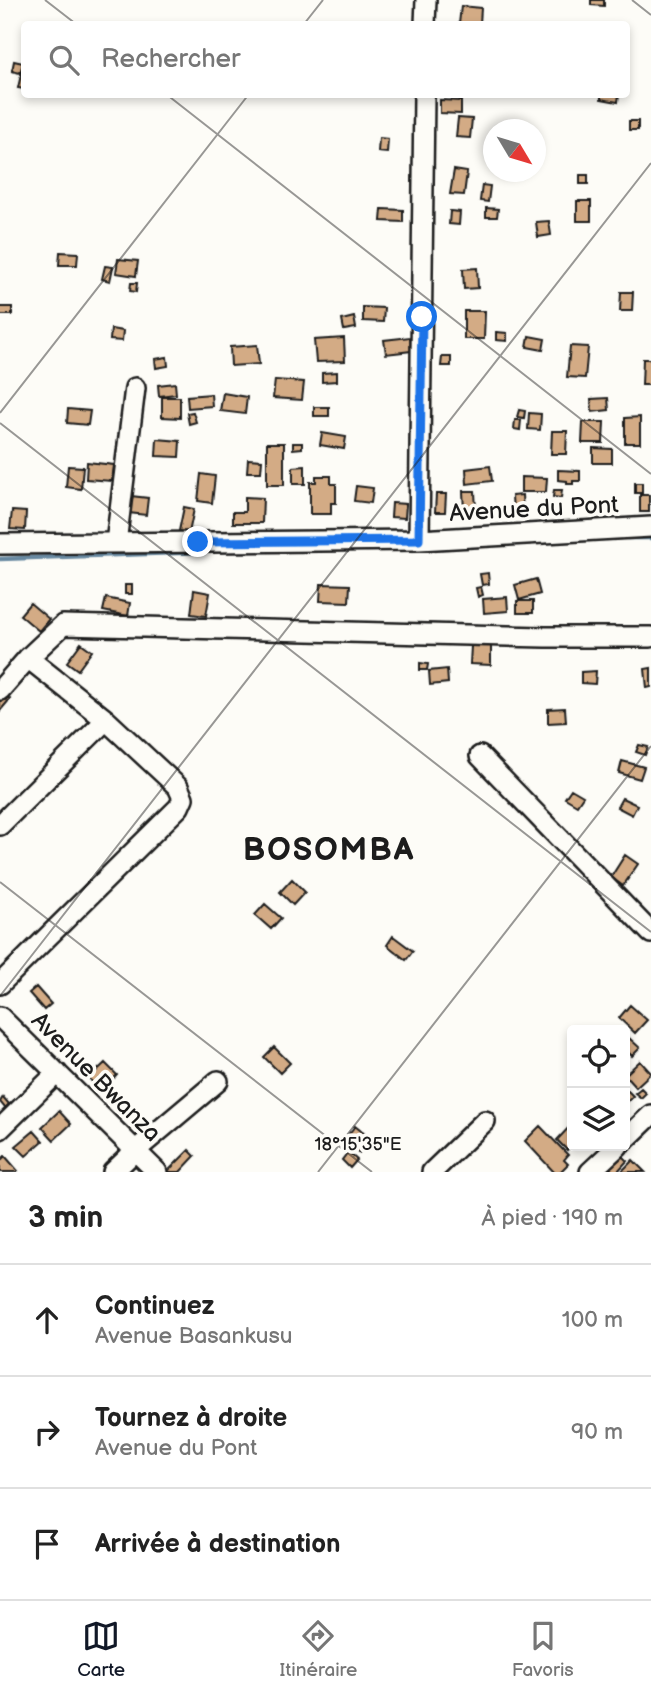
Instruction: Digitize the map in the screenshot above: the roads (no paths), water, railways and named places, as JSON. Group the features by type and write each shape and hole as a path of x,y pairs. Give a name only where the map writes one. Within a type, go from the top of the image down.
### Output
{"street":[{"path":"425,21 426,0"},
{"path":"419,540 424,98"},
{"path":"116,543 135,388"},
{"name":"Avenue du Pont","path":"0,544 419,540 651,527"},
{"path":"0,690 28,658 63,625 545,637 651,637"},
{"path":"0,984 179,807 183,798 178,787 106,720 28,658"},
{"path":"0,825 106,720"},
{"path":"480,756 651,933"},
{"name":"Avenue Bwanza","path":"0,1017 157,1172"},
{"path":"0,1129 57,1073"},
{"path":"113,1172 218,1081"},
{"path":"630,1135 651,1115"},
{"path":"432,1172 485,1121"},
{"path":"590,1172 613,1151"}],"waterway":[{"path":"627,538 651,538"},
{"path":"0,559 206,552"}],"district":[{"name":"BOSOMBA","path":"329,850"}]}
